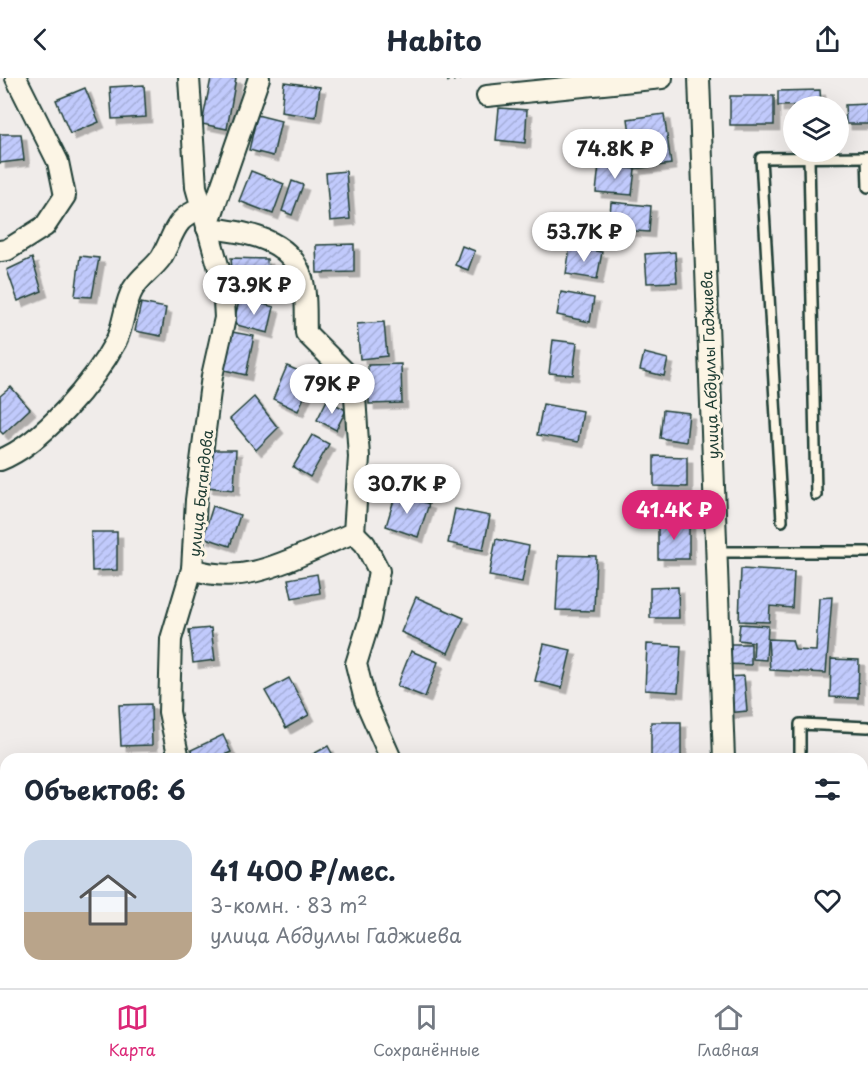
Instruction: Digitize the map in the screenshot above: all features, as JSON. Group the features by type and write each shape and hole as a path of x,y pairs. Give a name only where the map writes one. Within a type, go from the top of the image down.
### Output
{"street":[{"path":"0,251 7,250 45,226 65,196 58,162 16,78"},
{"name":"улица Багандова","path":"178,753 169,712 171,639 192,569 196,500 212,376 225,318 223,283 196,187 189,78"},
{"path":"260,78 207,228 242,232 277,245 298,268 304,294 306,333 354,381 359,457 354,533 365,544 379,571 370,619 356,664 365,700 388,753"},
{"path":"487,96 662,78"},
{"name":"улица Абдуллы Гаджиева","path":"699,78 724,753"},
{"path":"0,460 18,453 46,430 78,394 116,340 133,289 160,258 171,233 186,214 202,208"},
{"path":"192,569 212,576 266,570 354,533"}],"lane":[{"path":"849,157 868,157 868,187"},
{"path":"782,521 761,158 783,158"},
{"path":"809,162 816,495"},
{"path":"717,552 868,552"},
{"path":"800,753 800,724 868,727"}],"path":[{"path":"444,78 444,81 464,78"}],"building":[{"path":"211,78 236,78 227,129 202,124"},
{"path":"284,82 320,87 316,117 281,112"},
{"path":"144,85 146,117 112,119 110,87"},
{"path":"85,88 99,122 70,134 56,100"},
{"path":"820,90 820,96 783,96 783,106 778,106 778,91"},
{"path":"730,96 774,96 774,125 730,125"},
{"path":"868,104 868,124 849,124 849,105"},
{"path":"499,108 527,110 525,143 496,140"},
{"path":"664,114 671,164 635,169 628,119"},
{"path":"257,115 281,121 273,156 249,150"},
{"path":"0,134 21,134 24,160 0,163"},
{"path":"599,165 635,169 632,195 596,192"},
{"path":"251,171 284,184 273,214 239,201"},
{"path":"346,171 350,219 330,221 326,173"},
{"path":"292,181 303,185 292,215 282,211"},
{"path":"611,202 651,206 649,232 609,229"},
{"path":"354,244 354,272 317,273 316,245"},
{"path":"462,246 475,251 468,270 455,265"},
{"path":"570,247 602,252 597,279 566,274"},
{"path":"675,252 677,282 647,283 645,254"},
{"path":"80,256 99,258 92,297 75,296"},
{"path":"32,258 42,291 18,301 7,270"},
{"path":"231,258 267,259 269,281 233,281"},
{"path":"561,292 594,298 590,322 557,315"},
{"path":"240,298 274,307 268,333 233,324"},
{"path":"141,303 166,308 161,336 135,331"},
{"path":"384,322 387,356 360,359 357,324"},
{"path":"232,332 254,336 246,375 220,369"},
{"path":"553,340 577,343 573,375 549,373"},
{"path":"644,353 668,359 664,376 640,370"},
{"path":"401,364 402,403 369,404 368,365"},
{"path":"287,366 313,377 298,411 273,399"},
{"path":"11,387 30,409 3,434 0,431 0,396"},
{"path":"254,397 278,428 256,450 230,419"},
{"path":"327,400 346,410 336,430 317,420"},
{"path":"543,404 583,411 578,442 537,435"},
{"path":"663,410 689,413 686,442 660,438"},
{"path":"312,435 329,444 310,477 293,467"},
{"path":"212,450 236,450 234,490 207,487"},
{"path":"654,456 687,457 687,487 654,486"},
{"path":"396,493 429,504 418,537 386,526"},
{"path":"213,506 240,515 230,546 203,537"},
{"path":"455,509 490,516 483,550 448,543"},
{"path":"658,523 689,523 689,559 658,559"},
{"path":"91,532 117,532 117,570 92,571"},
{"path":"496,539 529,546 522,582 489,576"},
{"path":"559,555 596,556 594,611 556,610"},
{"path":"741,569 794,572 792,608 770,606 769,622 739,621"},
{"path":"317,574 320,593 292,598 288,579"},
{"path":"678,587 679,618 650,618 650,588"},
{"path":"416,597 464,618 448,653 401,632"},
{"path":"832,597 826,673 770,670 768,639 792,640 795,650 816,651 819,598"},
{"path":"740,624 768,626 766,660 753,659 754,642 738,640"},
{"path":"211,628 215,660 193,663 189,630"},
{"path":"544,644 571,650 562,688 535,681"},
{"path":"647,644 681,646 678,692 645,690"},
{"path":"727,644 751,644 751,665 726,664"},
{"path":"411,651 438,662 425,697 397,686"},
{"path":"831,659 859,660 858,698 830,697"},
{"path":"744,676 747,711 727,713 725,677"},
{"path":"289,678 309,715 286,728 265,691"},
{"path":"151,704 152,745 121,746 119,705"},
{"path":"651,722 681,722 681,753 651,753"},
{"path":"223,735 231,752 193,753 191,750"},
{"path":"328,746 332,753 315,753"}]}
